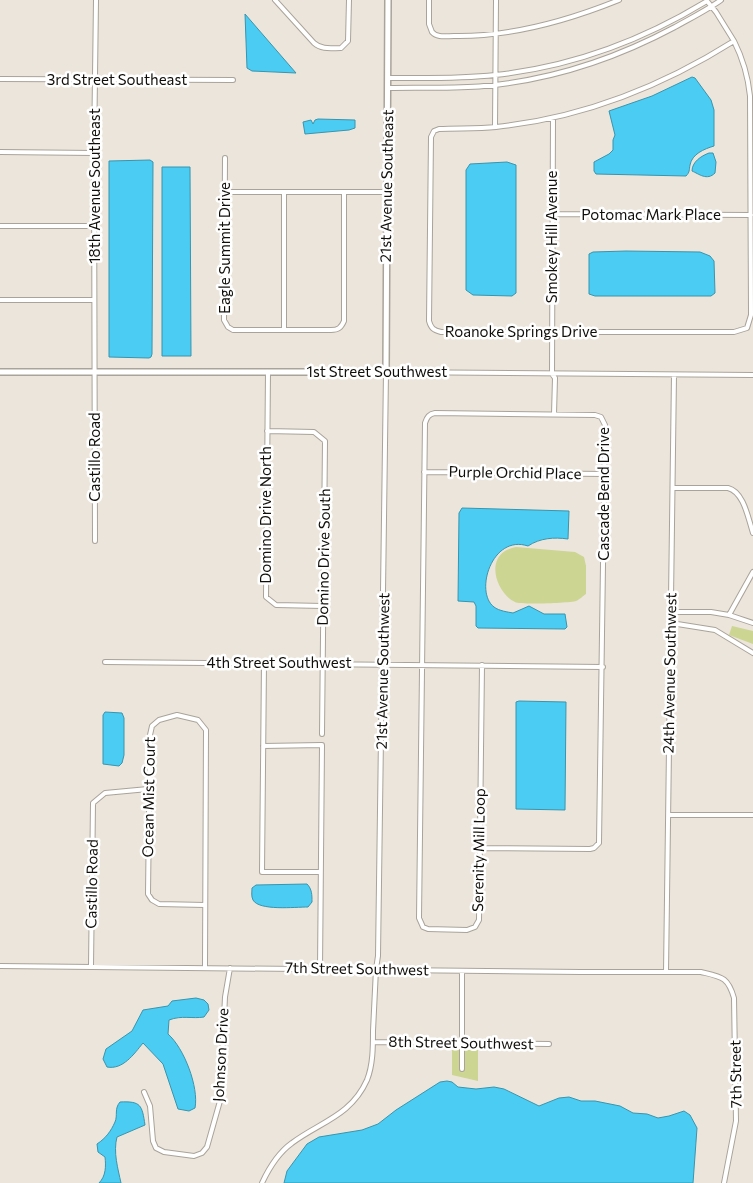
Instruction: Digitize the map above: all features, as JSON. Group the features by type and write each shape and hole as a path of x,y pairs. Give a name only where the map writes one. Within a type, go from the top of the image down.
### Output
{"street":[{"name":"18th Avenue Southeast","path":"94,372 96,0"},
{"path":"275,0 314,43 321,48 341,48 348,41 349,0"},
{"name":"21st Avenue Southeast","path":"386,372 388,0"},
{"path":"429,0 429,24 434,35 461,36 496,34 532,28 563,20 619,0"},
{"path":"495,127 496,0"},
{"path":"388,88 496,85 538,78 592,64 648,41 721,0"},
{"path":"388,78 496,75 562,63 644,36 708,1"},
{"name":"Roanoke Springs Drive","path":"708,1 726,28 734,42 742,57 748,78 750,96 751,315 747,328 734,332 440,332 430,327 431,137 434,131 439,129 495,127 553,118 609,103 668,79 734,42"},
{"name":"3rd Street Southeast","path":"0,79 96,81 233,80"},
{"name":"Smokey Hill Avenue","path":"553,118 552,374 555,378 554,414"},
{"path":"0,152 94,153"},
{"name":"Eagle Summit Drive","path":"225,158 224,320 228,327 233,330 336,330 342,326 344,321 344,192"},
{"path":"225,192 387,192"},
{"path":"284,192 284,330"},
{"name":"Potomac Mark Place","path":"552,214 750,216"},
{"path":"0,226 94,226"},
{"path":"0,300 94,300"},
{"name":"1st Street Southwest","path":"0,372 386,372 753,375"},
{"name":"Castillo Road","path":"94,372 95,541"},
{"name":"Domino Drive North","path":"268,372 266,597 276,606 323,606"},
{"name":"21st Avenue Southwest","path":"262,1183 271,1166 291,1144 341,1114 353,1103 367,1080 371,1068 378,956 386,372"},
{"name":"24th Avenue Southwest","path":"666,972 674,374"},
{"name":"Cascade Bend Drive","path":"422,665 424,472 425,424 427,418 430,414 554,414 595,415 604,420 605,474 600,839 597,846 590,849 479,848"},
{"name":"Domino Drive South","path":"267,431 314,432 325,441 322,734"},
{"name":"Purple Orchid Place","path":"424,472 605,474"},
{"path":"672,488 728,488 735,490 740,496 753,533"},
{"path":"729,615 753,572"},
{"path":"671,612 711,612 729,615 753,623"},
{"path":"670,623 715,630 753,653"},
{"name":"4th Street Southwest","path":"105,662 602,667"},
{"path":"264,663 262,872 319,872"},
{"name":"Serenity Mill Loop","path":"422,665 419,918 423,927 428,929 467,930 475,927 479,920 482,666"},
{"name":"Ocean Mist Court","path":"205,967 206,905 206,730 198,720 177,715 159,720 152,726 150,736 148,894 152,900 159,904 206,905"},
{"path":"263,746 322,745 319,872 320,968"},
{"name":"Castillo Road","path":"91,966 93,803 105,793 148,789"},
{"path":"668,815 753,815"},
{"name":"7th Street Southwest","path":"0,966 701,972 714,975"},
{"name":"Johnson Drive","path":"144,1092 150,1106 153,1141 156,1148 164,1152 194,1156 202,1154 207,1147 220,1101 225,997 230,968"},
{"path":"462,971 462,1069"},
{"name":"7th Street","path":"714,975 730,984 734,998 736,1121 724,1183"},
{"name":"8th Street Southwest","path":"373,1042 549,1044"}],"green space":[{"path":"516,547 575,552 584,557 586,566 586,594 576,601 555,603 519,603 509,598 499,586 495,570 499,556 505,551"},
{"path":"732,626 753,631 753,644 729,635"},
{"path":"452,1050 478,1050 478,1081 452,1075"}],"water":[{"path":"245,14 296,73 252,71 247,68"},
{"path":"692,77 695,78 711,100 714,110 714,146 703,150 693,158 686,176 596,174 594,162 613,150 615,135 609,111 652,96"},
{"path":"318,119 355,120 355,128 305,134 303,122 311,120 313,124"},
{"path":"709,153 713,153 716,162 715,173 706,177 692,171 698,160"},
{"path":"150,160 153,162 152,354 149,358 109,357 109,161"},
{"path":"507,162 516,165 516,293 512,296 473,295 466,290 466,170 470,164"},
{"path":"162,167 190,167 191,356 162,356"},
{"path":"593,252 700,252 710,256 714,261 715,293 711,296 595,296 589,294 589,254"},
{"path":"462,508 569,511 568,539 547,539 537,541 528,546 515,545 505,548 496,556 486,578 488,600 494,607 513,613 529,606 544,614 565,614 567,627 565,629 478,628 476,626 476,606 474,602 458,601 459,513"},
{"path":"516,702 566,702 565,810 516,809"},
{"path":"105,712 122,713 124,718 124,755 119,766 103,764 103,715"},
{"path":"307,884 311,890 312,897 312,902 308,907 262,906 253,900 252,897 252,888 256,885"},
{"path":"196,998 204,1000 208,1004 209,1010 204,1017 169,1020 168,1034 185,1058 195,1090 195,1108 189,1111 178,1109 163,1064 143,1043 128,1060 118,1066 107,1067 103,1059 106,1049 132,1031 143,1010 168,1006 172,1001"},
{"path":"440,1082 452,1082 458,1087 476,1089 494,1087 504,1089 539,1106 559,1098 569,1097 581,1101 595,1101 620,1106 633,1113 647,1114 658,1118 684,1111 690,1115 697,1128 693,1183 284,1183 287,1171 307,1144 319,1137 362,1130 378,1124"},
{"path":"120,1102 132,1102 139,1106 143,1113 145,1125 117,1137 117,1166 121,1183 99,1183 104,1174 105,1157 98,1152 97,1144 106,1137 112,1128"}]}
